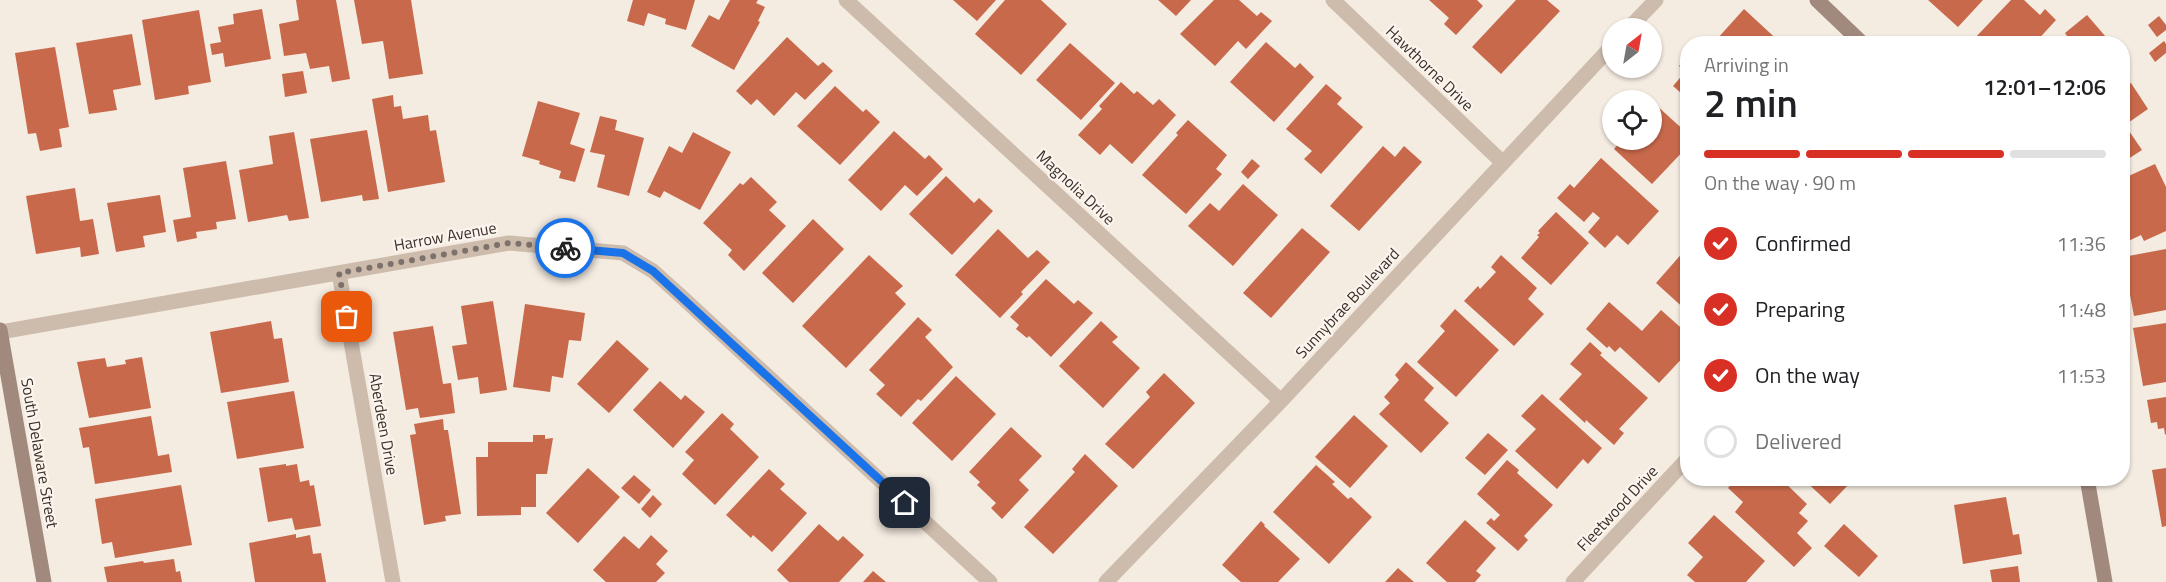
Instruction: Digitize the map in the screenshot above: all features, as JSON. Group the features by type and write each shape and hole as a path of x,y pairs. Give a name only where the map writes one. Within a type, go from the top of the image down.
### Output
{"main road":[{"path":"1817,0 1855,36"},
{"name":"South Delaware Street","path":"0,331 44,582"},
{"path":"2088,486 2105,582"}],"street":[{"name":"Magnolia Drive","path":"846,0 1281,401"},
{"name":"Hawthorne Drive","path":"1333,0 1503,163"},
{"path":"1639,18 1656,0"},
{"name":"Sunnybrae Boulevard","path":"1106,582 1281,401 1602,57"},
{"name":"Harrow Avenue","path":"0,331 509,243 623,253 653,271 676,291 990,582"},
{"name":"Aberdeen Drive","path":"339,273 393,582"},
{"name":"Fleetwood Drive","path":"1574,582 1680,467"}],"building":[{"path":"296,0 336,0 350,79 332,82 329,66 310,69 306,53 284,56 279,24 299,20"},
{"path":"354,0 411,0 423,74 389,79 383,41 362,44"},
{"path":"633,0 695,0 686,30 665,24 666,19 648,13 644,26 627,21"},
{"path":"730,0 758,0 756,3 765,7 758,21 760,22 734,70 691,46 709,15 719,20"},
{"path":"953,0 996,0 977,21"},
{"path":"1005,0 1041,0 1067,24 1021,75 975,34"},
{"path":"1158,0 1191,0 1176,16"},
{"path":"1214,0 1239,0 1257,16 1261,12 1272,21 1246,49 1238,41 1215,66 1180,34"},
{"path":"1429,0 1477,0 1483,6 1456,35 1444,24 1449,18"},
{"path":"1516,0 1547,0 1560,11 1501,74 1472,47"},
{"path":"1928,0 1983,0 1958,27"},
{"path":"2011,0 2024,0 2040,15 2045,9 2056,20 2041,36 1977,36"},
{"path":"262,9 271,59 225,67 223,53 212,55 210,44 221,42 218,27 234,24 233,14"},
{"path":"1744,9 1773,36 1720,36"},
{"path":"199,10 211,82 188,86 189,94 155,100 142,20"},
{"path":"2087,15 2105,36 2067,36 2065,33"},
{"path":"2159,16 2166,25 2166,30 2157,37 2148,25"},
{"path":"132,34 141,85 113,90 117,110 89,114 76,43"},
{"path":"787,37 818,66 823,62 833,71 805,100 796,92 774,116 757,99 751,105 736,91"},
{"path":"2164,41 2166,53 2155,62 2149,53"},
{"path":"1266,42 1295,68 1300,63 1314,77 1274,122 1230,82"},
{"path":"1070,43 1115,83 1081,120 1036,80"},
{"path":"55,47 69,127 59,129 62,147 40,151 36,133 28,134 15,53"},
{"path":"303,71 307,93 285,97 282,74"},
{"path":"1680,78 1680,92 1673,86"},
{"path":"1121,82 1134,94 1137,91 1153,105 1159,99 1176,115 1132,164 1110,144 1100,155 1078,135 1102,109 1099,106"},
{"path":"1326,84 1342,98 1337,104 1363,127 1321,174 1304,159 1312,151 1286,129"},
{"path":"2130,84 2148,109 2130,122"},
{"path":"835,86 863,112 866,109 880,122 840,165 797,126"},
{"path":"393,95 394,107 401,106 403,119 428,115 430,131 436,130 445,182 388,192 372,99"},
{"path":"538,101 580,113 570,144 585,149 575,182 559,178 561,171 522,156"},
{"path":"1662,110 1680,127 1680,154 1652,184 1615,150 1662,150"},
{"path":"600,116 617,120 615,130 644,138 629,196 597,187 605,155 590,152"},
{"path":"1188,120 1227,155 1216,169 1222,174 1186,214 1142,175 1178,135 1176,133"},
{"path":"367,130 379,199 363,201 362,195 321,202 310,139"},
{"path":"894,131 925,159 929,155 943,169 917,196 905,185 881,211 848,180"},
{"path":"294,132 309,218 289,221 287,215 248,222 239,170 273,164 269,136"},
{"path":"693,132 731,152 700,210 664,191 660,198 647,192 669,146 682,153"},
{"path":"2130,132 2142,150 2130,158"},
{"path":"1383,146 1395,157 1404,146 1422,162 1359,231 1330,206"},
{"path":"1601,158 1659,211 1628,245 1617,235 1605,248 1588,232 1600,218 1593,212 1584,222 1557,198 1570,184 1574,188"},
{"path":"1252,159 1260,166 1248,179 1241,172"},
{"path":"226,161 236,219 216,222 217,229 196,232 197,238 177,242 173,220 191,217 183,168"},
{"path":"2155,164 2166,187 2166,231 2144,241 2141,235 2130,240 2130,175"},
{"path":"946,176 974,203 979,198 993,211 952,255 909,214"},
{"path":"751,177 777,202 769,210 786,226 744,271 728,255 732,250 703,223 740,183 743,185"},
{"path":"1243,184 1278,215 1233,266 1188,226 1210,203 1219,211"},
{"path":"75,188 80,221 93,219 99,254 81,257 80,247 36,254 26,196"},
{"path":"160,195 166,232 143,236 145,247 116,252 107,203"},
{"path":"1556,212 1589,243 1551,285 1521,258 1539,237 1538,231"},
{"path":"813,219 844,249 793,303 762,273"},
{"path":"1302,228 1330,252 1271,318 1243,293"},
{"path":"998,229 1028,258 1037,250 1050,262 1000,318 955,275"},
{"path":"2166,249 2166,310 2134,316 2130,295 2130,256"},
{"path":"869,255 903,286 895,293 906,304 846,368 802,326"},
{"path":"1501,255 1537,288 1528,299 1544,314 1514,346 1464,301 1478,286 1480,289 1496,272 1491,267"},
{"path":"1680,256 1680,305 1656,283"},
{"path":"1046,279 1074,304 1078,300 1093,313 1051,357 1029,336 1027,338 1016,329 1019,325 1010,317"},
{"path":"493,301 507,390 480,394 478,377 458,380 452,346 467,344 461,306"},
{"path":"1609,302 1642,331 1661,310 1680,327 1680,361 1659,383 1620,347 1615,352 1609,346 1607,348 1586,329"},
{"path":"525,304 585,313 581,341 569,340 563,378 552,376 550,392 513,387"},
{"path":"1455,309 1499,350 1456,397 1417,362 1445,331 1440,326"},
{"path":"918,317 932,330 925,337 953,367 921,401 918,399 901,417 876,394 885,385 869,370"},
{"path":"271,321 274,339 282,338 289,382 221,393 210,332"},
{"path":"1101,321 1118,337 1112,342 1140,368 1103,408 1059,366"},
{"path":"2166,323 2166,382 2143,386 2133,328"},
{"path":"433,326 443,384 451,383 455,413 420,418 418,408 406,410 393,332"},
{"path":"617,340 649,369 609,413 577,384"},
{"path":"1590,342 1602,353 1600,355 1648,398 1619,429 1624,433 1614,445 1559,399 1582,374 1570,364"},
{"path":"142,357 151,408 89,418 77,362 105,358 107,367 126,364 125,360"},
{"path":"1406,362 1434,388 1424,400 1449,423 1421,453 1379,414 1390,403 1384,397 1399,380 1395,375"},
{"path":"1164,373 1195,403 1133,469 1105,444 1150,397 1146,392"},
{"path":"956,376 996,414 952,461 912,423"},
{"path":"660,381 681,400 685,395 705,412 673,448 633,410"},
{"path":"294,391 304,448 237,459 227,402"},
{"path":"1542,394 1602,448 1588,464 1583,459 1557,489 1515,451 1536,429 1521,416"},
{"path":"2166,397 2165,435 2164,428 2158,429 2157,422 2151,423 2147,400"},
{"path":"722,413 734,424 730,429 759,457 715,505 682,474 694,460 685,452"},
{"path":"1354,415 1388,446 1350,488 1315,457"},
{"path":"151,416 158,456 169,454 172,472 95,484 89,447 83,448 79,428"},
{"path":"443,419 444,430 448,430 461,514 445,516 446,521 424,525 410,435 416,434 414,424"},
{"path":"1011,427 1042,456 1019,480 1029,490 1002,519 991,508 996,503 977,485 980,482 969,472"},
{"path":"1488,433 1508,450 1485,475 1465,458"},
{"path":"533,435 545,435 545,439 553,438 547,474 536,474 536,507 521,507 521,515 477,516 476,457 488,457 488,442 533,442"},
{"path":"1085,454 1118,486 1053,554 1024,527 1075,472 1072,469"},
{"path":"1507,460 1519,470 1517,473 1553,505 1524,536 1528,540 1518,551 1486,523 1491,518 1494,521 1500,515 1477,494"},
{"path":"286,464 286,466 297,464 300,482 309,480 310,486 314,485 321,526 295,530 292,518 268,522 259,468"},
{"path":"1316,465 1335,482 1332,484 1348,499 1351,497 1372,517 1329,564 1273,512"},
{"path":"588,468 620,497 578,543 546,513"},
{"path":"2166,468 2166,526 2162,527 2152,470"},
{"path":"769,469 785,484 780,489 807,513 772,552 753,535 751,538 726,515"},
{"path":"634,475 651,490 639,504 621,488"},
{"path":"181,485 192,545 115,558 112,542 102,544 95,499"},
{"path":"1730,486 1788,486 1807,504 1799,513 1808,521 1797,533 1812,548 1794,567 1735,512 1743,502 1728,488"},
{"path":"1811,486 1847,486 1830,504"},
{"path":"653,495 662,504 650,518 641,509"},
{"path":"2006,497 2013,535 2019,534 2022,554 1963,564 1954,505"},
{"path":"1714,515 1765,561 1746,582 1695,582 1687,575 1703,557 1688,543"},
{"path":"1465,520 1496,548 1476,571 1481,575 1475,582 1447,582 1426,563"},
{"path":"1261,521 1300,559 1278,582 1241,582 1222,565"},
{"path":"819,524 838,541 843,536 864,555 839,582 789,582 777,570"},
{"path":"1844,524 1878,556 1859,577 1824,546"},
{"path":"296,534 296,538 310,535 313,554 321,553 326,582 255,582 249,543"},
{"path":"651,535 668,551 656,564 665,573 656,582 606,582 593,570 624,536 639,549"},
{"path":"174,559 176,572 180,571 182,582 107,582 104,567"},
{"path":"2018,566 2020,582 1992,582 1990,570"},
{"path":"1398,568 1414,582 1385,582"},
{"path":"873,571 886,582 863,582"}],"way so far":[{"path":"347,317 339,273 509,243 565,248"}],"route":[{"path":"565,248 623,253 653,271 905,503"}]}
